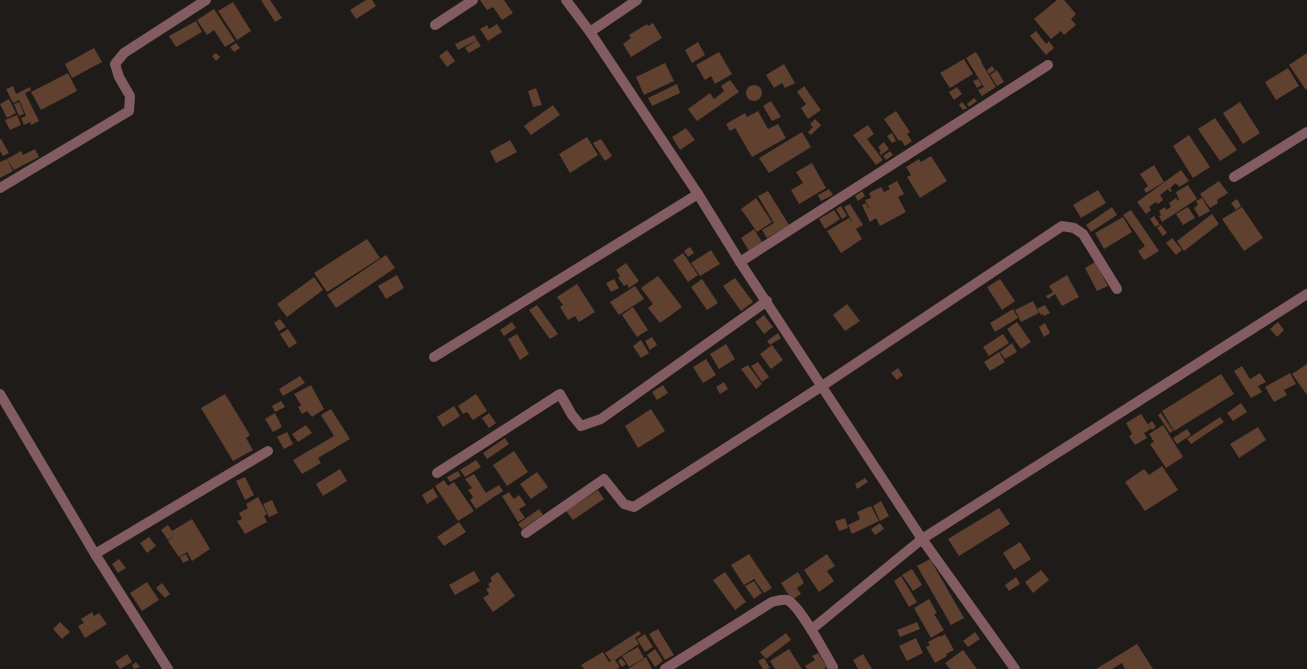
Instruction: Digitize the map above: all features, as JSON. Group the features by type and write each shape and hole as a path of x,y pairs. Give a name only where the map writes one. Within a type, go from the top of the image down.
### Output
{"street":[{"path":"0,188 129,111 130,96 119,77 115,64 124,53 206,0"},
{"path":"435,25 473,0"},
{"path":"566,0 590,32 698,194 740,262 922,539 1015,669"},
{"path":"590,32 637,0"},
{"path":"740,262 1048,65"},
{"path":"1234,177 1307,132"},
{"path":"434,357 698,194"},
{"path":"526,533 604,479 624,504 634,507 822,386 1062,226 1074,228 1083,234 1117,289"},
{"path":"812,629 922,539 1307,294"},
{"path":"437,473 560,394 572,415 581,426 601,419 767,302"},
{"path":"0,394 95,554 168,669"},
{"path":"95,554 268,451"},
{"path":"665,669 772,602 779,600 788,600 795,606 812,629 833,667 832,669"}],"building":[{"path":"261,0 270,0 282,18 275,22"},
{"path":"366,0 372,0 376,6 356,19 350,10"},
{"path":"480,0 504,0 513,13 502,20 493,7 487,10"},
{"path":"1057,0 1064,0 1076,14 1071,19 1076,25 1064,35 1061,31 1051,39 1034,19"},
{"path":"233,2 251,31 237,40 218,11"},
{"path":"214,9 235,41 225,47 214,30 207,35 197,20"},
{"path":"196,21 202,32 176,47 169,36"},
{"path":"653,23 662,38 631,57 623,44 631,38 629,35 647,24 648,26"},
{"path":"497,24 502,32 488,41 480,29 487,25 489,29"},
{"path":"1036,31 1046,44 1049,41 1054,48 1046,55 1030,36"},
{"path":"474,35 477,40 458,50 455,44"},
{"path":"477,40 481,46 469,53 465,48"},
{"path":"698,42 705,55 692,63 685,50"},
{"path":"236,43 240,48 234,52 230,47"},
{"path":"94,48 102,62 72,78 65,64"},
{"path":"447,50 455,61 447,67 439,56"},
{"path":"719,52 732,74 715,84 711,76 705,80 696,65"},
{"path":"976,52 996,87 982,96 978,90 984,87 966,58"},
{"path":"216,53 220,57 216,61 212,56"},
{"path":"1307,53 1307,89 1306,90 1289,65"},
{"path":"964,59 973,74 950,88 940,73"},
{"path":"665,63 674,81 644,95 636,77"},
{"path":"784,64 795,83 785,88 782,83 774,88 766,75"},
{"path":"992,66 995,70 989,74 987,70"},
{"path":"1288,68 1299,86 1276,100 1265,82"},
{"path":"997,70 1004,82 997,86 990,75"},
{"path":"68,73 77,91 41,110 31,92"},
{"path":"978,79 982,85 977,88 973,81"},
{"path":"730,80 739,92 697,121 688,109 710,93 714,99 724,91 721,86"},
{"path":"677,84 680,93 652,106 648,98"},
{"path":"754,85 761,90 762,93 757,100 754,101 747,96 746,93 751,86"},
{"path":"13,86 16,94 30,87 31,90 25,93 39,121 31,125 30,122 24,125 21,118 26,116 19,100 13,103 6,89"},
{"path":"804,86 821,110 808,119 801,108 806,104 797,92"},
{"path":"957,87 962,94 954,100 949,92"},
{"path":"536,88 542,105 533,107 528,91"},
{"path":"974,98 977,101 969,107 967,104"},
{"path":"9,99 16,113 7,118 0,104"},
{"path":"771,101 781,117 772,121 763,106"},
{"path":"19,102 24,114 19,116 14,104"},
{"path":"962,102 967,108 963,110 959,105"},
{"path":"1240,102 1260,133 1243,144 1223,113"},
{"path":"553,105 560,115 531,135 524,126"},
{"path":"758,111 768,129 778,124 786,138 752,157 735,128 730,131 726,124 745,113 747,117"},
{"path":"896,111 910,132 907,134 912,141 905,146 901,140 899,141 884,119"},
{"path":"17,115 21,125 10,130 5,120"},
{"path":"1215,118 1237,150 1220,161 1198,129"},
{"path":"815,119 821,125 811,135 808,132 813,127 810,124"},
{"path":"868,125 874,134 867,139 883,160 876,165 853,135"},
{"path":"686,128 695,140 680,150 672,137"},
{"path":"802,132 811,147 769,173 759,158"},
{"path":"892,133 896,141 892,143 887,136"},
{"path":"1189,135 1210,167 1193,178 1173,146"},
{"path":"587,137 598,155 570,173 559,154"},
{"path":"0,139 9,153 3,156 0,151"},
{"path":"601,139 612,156 605,161 593,143"},
{"path":"510,140 517,152 496,163 490,151"},
{"path":"884,142 889,149 881,155 879,152 881,151 878,147"},
{"path":"35,149 39,157 14,170 7,159 21,151 23,155"},
{"path":"890,151 893,155 886,160 883,156"},
{"path":"931,156 947,181 920,198 907,177 911,175 906,167 919,159 921,162"},
{"path":"7,159 13,171 0,178 0,162"},
{"path":"812,163 826,188 799,204 791,190 803,183 796,172"},
{"path":"1154,165 1164,182 1146,193 1144,189 1148,186 1140,174"},
{"path":"1181,170 1189,181 1179,187 1176,183 1170,188 1172,191 1170,192 1168,189 1160,195 1163,200 1158,204 1156,202 1149,207 1151,210 1146,214 1137,202"},
{"path":"897,181 904,194 898,197 906,212 880,226 876,218 870,222 862,205 866,203 869,208 865,200 871,198 869,193 881,187 884,192 890,189 888,186"},
{"path":"1219,181 1228,193 1217,200 1218,203 1210,208 1200,194"},
{"path":"1188,185 1197,199 1162,222 1159,216 1161,215 1159,211 1165,207 1166,210 1171,207 1169,203 1176,198 1178,201 1176,192"},
{"path":"829,189 833,195 821,201 818,195"},
{"path":"1098,190 1106,203 1081,218 1073,205"},
{"path":"768,191 789,225 767,238 762,230 774,223 758,196"},
{"path":"862,191 865,196 858,201 855,196"},
{"path":"756,198 772,222 757,232 741,209"},
{"path":"1202,198 1210,211 1199,217 1194,208 1198,205 1196,201"},
{"path":"1237,199 1241,206 1236,210 1231,203"},
{"path":"850,204 863,225 856,229 862,239 841,253 827,231 849,218 853,223 844,207"},
{"path":"841,206 847,216 842,219 836,209"},
{"path":"1112,207 1117,215 1091,232 1086,225"},
{"path":"1188,207 1195,218 1183,225 1176,214"},
{"path":"1242,207 1263,238 1244,251 1222,219"},
{"path":"834,210 840,219 825,229 819,219"},
{"path":"1131,210 1159,251 1144,260 1138,251 1145,246 1123,215"},
{"path":"1212,214 1219,224 1184,251 1177,241"},
{"path":"1154,216 1160,225 1155,227 1150,219"},
{"path":"1123,217 1132,232 1104,249 1095,233"},
{"path":"1161,225 1167,233 1163,236 1157,228"},
{"path":"754,229 762,242 749,251 741,238"},
{"path":"1172,238 1182,250 1176,255 1166,243"},
{"path":"367,239 380,258 327,292 314,273"},
{"path":"690,247 694,253 688,257 684,251"},
{"path":"711,250 720,264 700,276 691,263"},
{"path":"683,253 698,275 688,282 673,260"},
{"path":"386,255 395,268 336,308 327,295"},
{"path":"1095,262 1108,286 1097,291 1085,268"},
{"path":"626,263 639,281 629,288 627,284 624,286 618,278 620,276 616,270"},
{"path":"397,275 404,288 386,299 378,286"},
{"path":"1067,275 1079,297 1062,306 1055,294 1048,299 1046,296 1053,292 1049,286"},
{"path":"658,276 682,307 660,323 648,308 653,304 641,288"},
{"path":"314,277 323,290 287,317 277,304"},
{"path":"735,278 753,302 741,311 723,286"},
{"path":"614,279 619,288 611,292 606,283"},
{"path":"702,279 718,303 707,310 691,287"},
{"path":"1000,279 1015,301 1002,310 987,287"},
{"path":"577,284 595,312 579,322 575,316 568,320 560,307 563,305 557,297"},
{"path":"635,286 644,299 619,315 610,302"},
{"path":"1033,301 1039,313 1021,322 1015,310"},
{"path":"847,304 860,321 845,331 833,315"},
{"path":"537,305 558,334 550,339 529,310"},
{"path":"1045,305 1050,313 1044,316 1043,314 1041,315 1037,309"},
{"path":"633,307 648,330 637,337 622,315"},
{"path":"1013,309 1018,318 995,332 990,323"},
{"path":"764,315 773,327 764,334 755,322"},
{"path":"280,319 286,327 279,331 274,323"},
{"path":"512,322 516,328 504,336 500,330"},
{"path":"1017,322 1031,342 1021,349 1007,329"},
{"path":"1278,322 1284,330 1277,337 1270,329"},
{"path":"1045,323 1050,333 1044,337 1039,327"},
{"path":"288,329 297,343 289,348 280,334"},
{"path":"778,333 781,338 770,345 767,341"},
{"path":"517,334 529,354 520,360 508,339"},
{"path":"1003,334 1009,343 989,356 983,347"},
{"path":"652,337 657,345 650,350 645,341"},
{"path":"641,340 649,353 641,358 633,346"},
{"path":"1012,343 1017,352 1005,359 1000,352"},
{"path":"726,344 735,359 719,369 710,354"},
{"path":"772,345 783,360 771,369 760,354"},
{"path":"999,352 1005,362 990,371 984,362"},
{"path":"706,359 716,375 703,383 693,367"},
{"path":"758,362 769,377 762,382 751,366"},
{"path":"1307,364 1307,395 1292,374"},
{"path":"748,365 762,384 756,389 741,369"},
{"path":"1242,366 1250,379 1260,373 1266,382 1258,386 1262,392 1251,398 1234,371"},
{"path":"898,368 903,375 897,380 891,373"},
{"path":"1290,373 1296,384 1284,390 1287,395 1274,402 1265,387"},
{"path":"1221,374 1234,394 1174,431 1162,411"},
{"path":"300,376 305,383 283,396 279,389"},
{"path":"724,382 728,389 720,394 716,387"},
{"path":"311,385 324,409 312,417 307,411 302,414 298,407 301,405 294,394"},
{"path":"663,385 668,393 657,400 652,392"},
{"path":"225,394 250,435 246,438 253,450 233,461 201,408"},
{"path":"476,394 487,411 473,420 467,412 463,414 458,406"},
{"path":"281,401 285,407 275,412 272,406"},
{"path":"1241,403 1247,412 1233,421 1227,413"},
{"path":"454,406 460,416 443,427 437,417"},
{"path":"331,409 350,439 318,458 321,463 302,474 293,460 334,436 321,415"},
{"path":"651,409 665,431 638,448 625,426"},
{"path":"275,413 282,427 273,432 265,419"},
{"path":"489,413 496,423 489,428 482,418"},
{"path":"1161,413 1173,431 1170,433 1158,415"},
{"path":"1141,414 1151,429 1144,433 1147,438 1135,445 1129,436 1132,434 1126,423"},
{"path":"1220,417 1224,422 1191,444 1187,439"},
{"path":"1152,421 1156,427 1152,430 1148,424"},
{"path":"306,425 312,433 298,442 292,434"},
{"path":"1163,425 1183,457 1166,468 1150,444 1154,442 1149,434"},
{"path":"1258,427 1266,440 1239,458 1230,444"},
{"path":"1187,429 1191,435 1177,444 1173,438"},
{"path":"287,432 293,444 284,449 277,437"},
{"path":"505,438 509,444 487,459 483,453"},
{"path":"514,451 528,472 507,486 493,465"},
{"path":"476,460 481,467 465,477 460,470"},
{"path":"1162,466 1178,490 1145,511 1125,482 1144,469 1149,475"},
{"path":"340,469 347,481 323,496 316,484"},
{"path":"458,471 461,476 450,482 447,477"},
{"path":"537,472 548,487 531,499 520,484"},
{"path":"474,474 486,493 499,485 503,491 476,509 470,500 473,497 468,490 472,488 465,479"},
{"path":"245,477 254,495 245,500 236,481"},
{"path":"865,478 868,482 857,489 855,484"},
{"path":"444,480 448,486 454,482 474,511 458,521 435,486"},
{"path":"433,488 438,497 427,504 422,495"},
{"path":"598,490 604,499 573,520 566,511"},
{"path":"509,492 514,499 519,495 526,505 519,509 525,518 518,522 502,496"},
{"path":"258,497 267,514 264,516 267,522 245,534 237,521 242,519 239,513 248,508 246,504"},
{"path":"272,500 278,513 269,517 263,504"},
{"path":"881,501 889,516 880,521 873,506"},
{"path":"871,506 879,521 852,534 848,525 860,519 857,512"},
{"path":"999,508 1010,524 959,556 948,539"},
{"path":"539,509 543,515 522,529 518,524"},
{"path":"845,518 848,528 839,531 835,521"},
{"path":"192,519 210,549 192,561 187,552 179,557 168,541 175,535 168,540 161,530 168,525 172,531"},
{"path":"459,522 466,532 444,546 437,537"},
{"path":"880,523 884,529 875,535 871,529"},
{"path":"149,537 156,546 147,553 140,543"},
{"path":"1020,542 1031,559 1014,570 1003,553"},
{"path":"186,554 189,560 183,563 180,557"},
{"path":"749,554 772,588 764,593 754,579 744,585 731,565"},
{"path":"827,554 835,566 827,571 834,581 819,592 804,570"},
{"path":"119,559 126,568 118,573 112,564"},
{"path":"930,559 964,618 951,625 917,566"},
{"path":"912,569 922,585 913,591 902,575"},
{"path":"1041,570 1049,580 1033,593 1025,582"},
{"path":"474,571 480,581 455,595 449,585"},
{"path":"498,572 515,596 493,612 483,598 489,594 486,589 490,587 488,584 492,581 490,578"},
{"path":"725,572 746,602 735,610 713,580"},
{"path":"798,572 804,583 797,588 801,594 792,600 781,583"},
{"path":"901,576 917,602 909,607 894,581"},
{"path":"1016,577 1020,584 1009,591 1005,585"},
{"path":"754,581 762,593 754,599 745,586"},
{"path":"147,582 159,600 142,611 130,593"},
{"path":"162,583 170,594 165,598 156,588"},
{"path":"929,599 937,613 934,614 944,630 931,638 914,608"},
{"path":"92,612 94,616 99,613 107,624 85,638 78,626 84,623 81,619"},
{"path":"60,622 70,632 62,639 53,629"},
{"path":"917,622 920,629 900,637 897,630"},
{"path":"658,629 674,655 665,660 649,634"},
{"path":"639,631 641,634 635,638 639,644 615,660 620,667 617,669 584,669 581,665 603,652 609,662 611,661 605,653"},
{"path":"975,632 980,639 968,647 963,641"},
{"path":"786,633 791,640 766,659 760,652"},
{"path":"645,634 653,647 645,652 637,639"},
{"path":"945,634 954,650 946,654 947,656 935,663 926,647 930,645 928,642"},
{"path":"916,638 923,653 907,661 899,646"},
{"path":"1137,644 1153,669 1125,669 1122,663 1112,669 1096,669"},
{"path":"638,647 644,658 629,667 622,656"},
{"path":"655,649 663,661 655,667 647,655"},
{"path":"789,649 802,669 775,669 770,661"},
{"path":"963,650 977,669 950,669 945,663"},
{"path":"818,653 827,667 824,669 807,669 805,666 815,660 812,656"},
{"path":"127,654 132,662 120,669 115,662"},
{"path":"863,654 872,669 858,669 853,660"},
{"path":"646,657 652,669 628,669"},
{"path":"621,658 626,664 622,667 618,661"},
{"path":"764,658 770,668 763,669 758,661"},
{"path":"136,662 140,667 134,669 132,665"}]}
